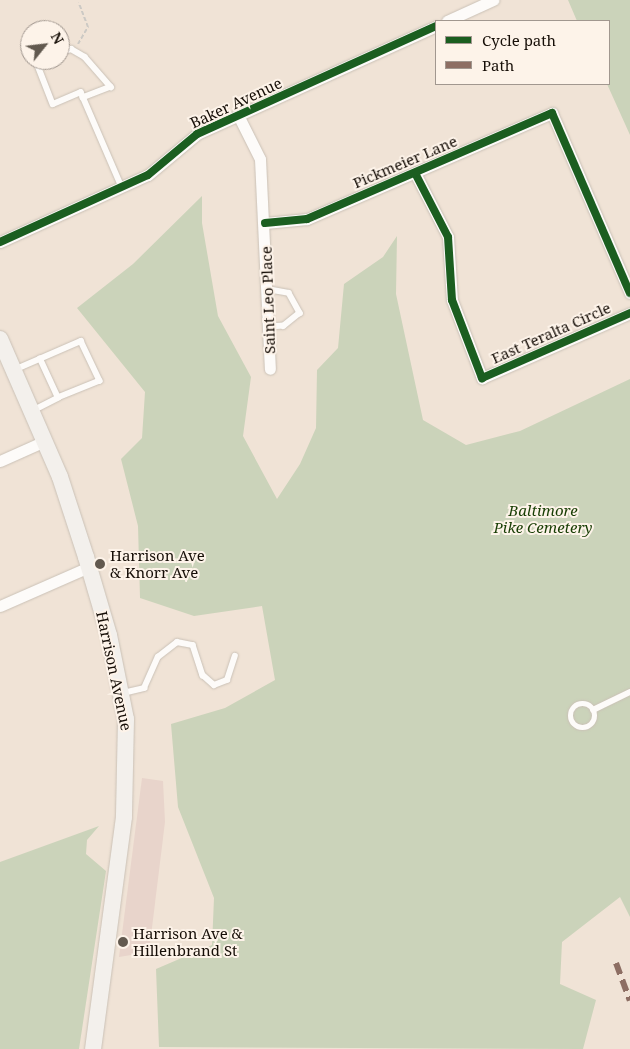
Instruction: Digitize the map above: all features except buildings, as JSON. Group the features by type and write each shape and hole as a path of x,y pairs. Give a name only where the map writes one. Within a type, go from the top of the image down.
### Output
{"main road":[{"name":"Harrison Avenue","path":"0,339 8,367 32,411 45,441 89,567 121,694 128,777 93,1049"}],"street":[{"path":"449,20 493,0"},
{"name":"Baker Avenue","path":"0,242 148,175 197,134 435,26"},
{"name":"Pickmeier Lane","path":"265,223 307,219 552,113 630,293"},
{"name":"Saint Leo Place","path":"238,117 260,159 265,223 270,369"},
{"name":"East Teralta Circle","path":"415,173 448,237 452,300 482,378 630,312"},
{"path":"0,461 45,441"},
{"path":"0,606 89,567"}],"lane":[{"path":"70,48 85,57 111,87 84,98"},
{"path":"40,70 53,104 81,92 122,187"},
{"path":"267,290 289,292 300,313 284,326 269,327"},
{"path":"8,367 40,359 81,341 100,381 32,411"},
{"path":"40,359 58,398"},
{"path":"121,694 144,688 158,657 177,642 193,645 203,676 214,685 227,680 235,656"},
{"path":"593,710 630,692"},
{"path":"584,704 593,710 590,725 583,727 573,722 571,715 577,706 584,704"}],"path":[{"path":"76,46 88,27 79,4"}],"shaded area":[{"path":"142,778 163,781 165,822 149,952 119,957"}],"green space":[{"path":"568,0 630,0 630,135 607,85 610,85 610,20 577,20"},
{"name":"Baltimore Pike Cemetery","path":"202,196 202,223 218,316 251,377 243,436 277,499 300,464 316,428 317,370 338,348 344,284 383,257 397,236 396,294 423,420 466,445 520,431 630,379 630,917 620,897 562,942 560,984 596,1000 583,1049 159,1047 156,969 212,945 214,898 178,807 171,724 225,708 275,680 262,606 194,616 140,598 138,526 121,459 142,438 145,392 77,308 133,264"},
{"path":"99,826 87,840 86,854 106,871 79,1049 0,1049 0,862"}],"marked path":[{"path":"616,963 630,1001"}],"cycle path":[{"path":"0,242 148,175 197,134 435,26"},
{"path":"265,223 307,219 552,113 630,293"},
{"path":"415,173 448,237 452,300 482,378 630,313"}],"place":[{"name":"Harrison Ave & Knorr Ave","path":"100,564"},
{"name":"Harrison Ave & Hillenbrand St","path":"123,942"}]}
